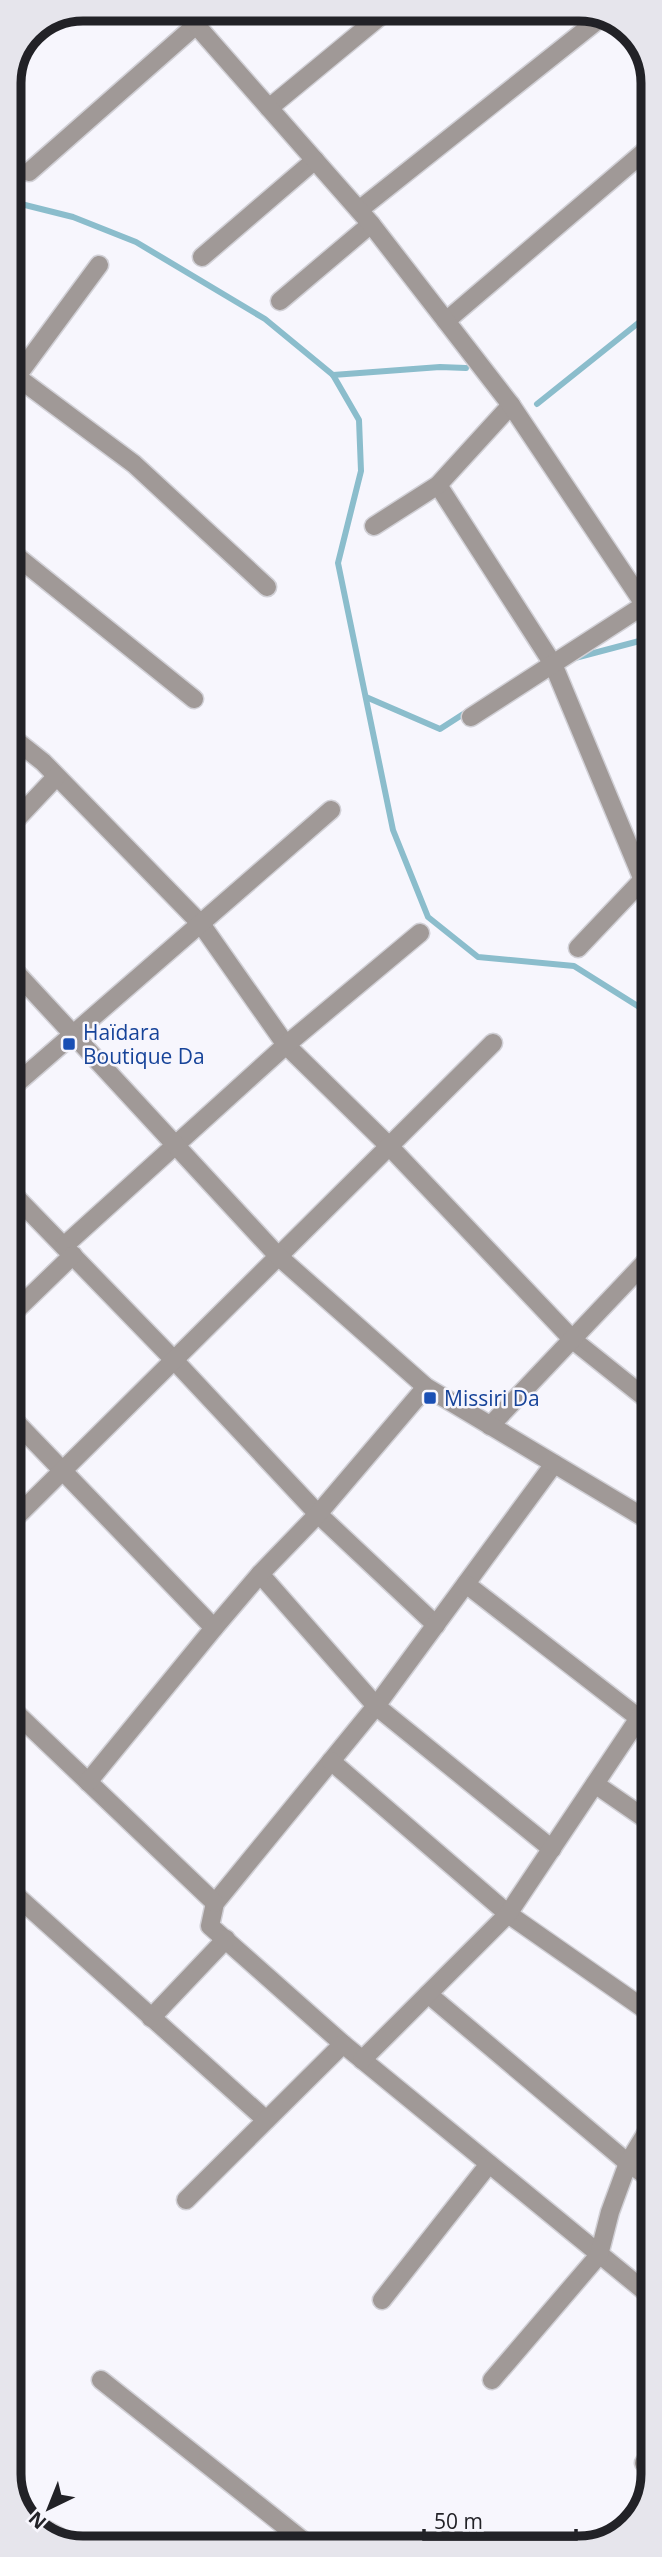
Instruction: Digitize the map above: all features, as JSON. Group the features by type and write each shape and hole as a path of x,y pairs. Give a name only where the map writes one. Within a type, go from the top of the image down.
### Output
{"street":[{"path":"29,172 182,21"},
{"path":"195,21 365,217 446,321 511,405 641,595"},
{"path":"269,108 374,21"},
{"path":"280,301 365,217 595,23"},
{"path":"446,321 641,154"},
{"path":"202,257 316,160"},
{"path":"21,365 99,265"},
{"path":"21,385 134,464 267,587"},
{"path":"374,526 438,485 511,405"},
{"path":"438,485 552,664 641,862"},
{"path":"21,560 194,699"},
{"path":"471,717 552,664 641,612"},
{"path":"21,744 43,762 201,923 286,1045 389,1146 573,1340 641,1394"},
{"path":"21,814 56,777"},
{"path":"21,1080 331,810"},
{"path":"578,948 641,888"},
{"path":"21,1303 68,1251 176,1145 286,1045 420,933"},
{"path":"21,978 278,1256 426,1387 641,1516"},
{"path":"21,1512 493,1043"},
{"path":"21,1202 318,1514 436,1625"},
{"path":"490,1426 641,1267"},
{"path":"88,1782 260,1574 318,1514 426,1387"},
{"path":"21,1428 215,1628"},
{"path":"554,1464 376,1706 215,1903 210,1926 362,2060 641,2288"},
{"path":"260,1574 376,1706 552,1849"},
{"path":"466,1584 641,1721"},
{"path":"21,1718 215,1903"},
{"path":"362,2060 508,1914 595,1784 641,1729"},
{"path":"331,1761 508,1914 641,2007"},
{"path":"595,1784 641,1816"},
{"path":"21,1901 266,2120"},
{"path":"151,2018 226,1939"},
{"path":"428,1994 641,2172"},
{"path":"186,2200 343,2044"},
{"path":"492,2380 599,2255 610,2212 628,2163 641,2142"},
{"path":"382,2300 489,2164"},
{"path":"101,2380 297,2536"}],"waterway":[{"path":"21,204 73,217 136,242 265,319 333,375 359,420 361,471 338,563 393,830 428,917 478,957 574,966 641,1008"},
{"path":"537,404 641,321"},
{"path":"333,375 440,367 466,368"},
{"path":"575,658 641,641"},
{"path":"366,697 440,729 468,711"}],"place":[{"name":"Haïdara Boutique Da","path":"69,1044"},
{"name":"Missiri Da","path":"430,1398"}]}
